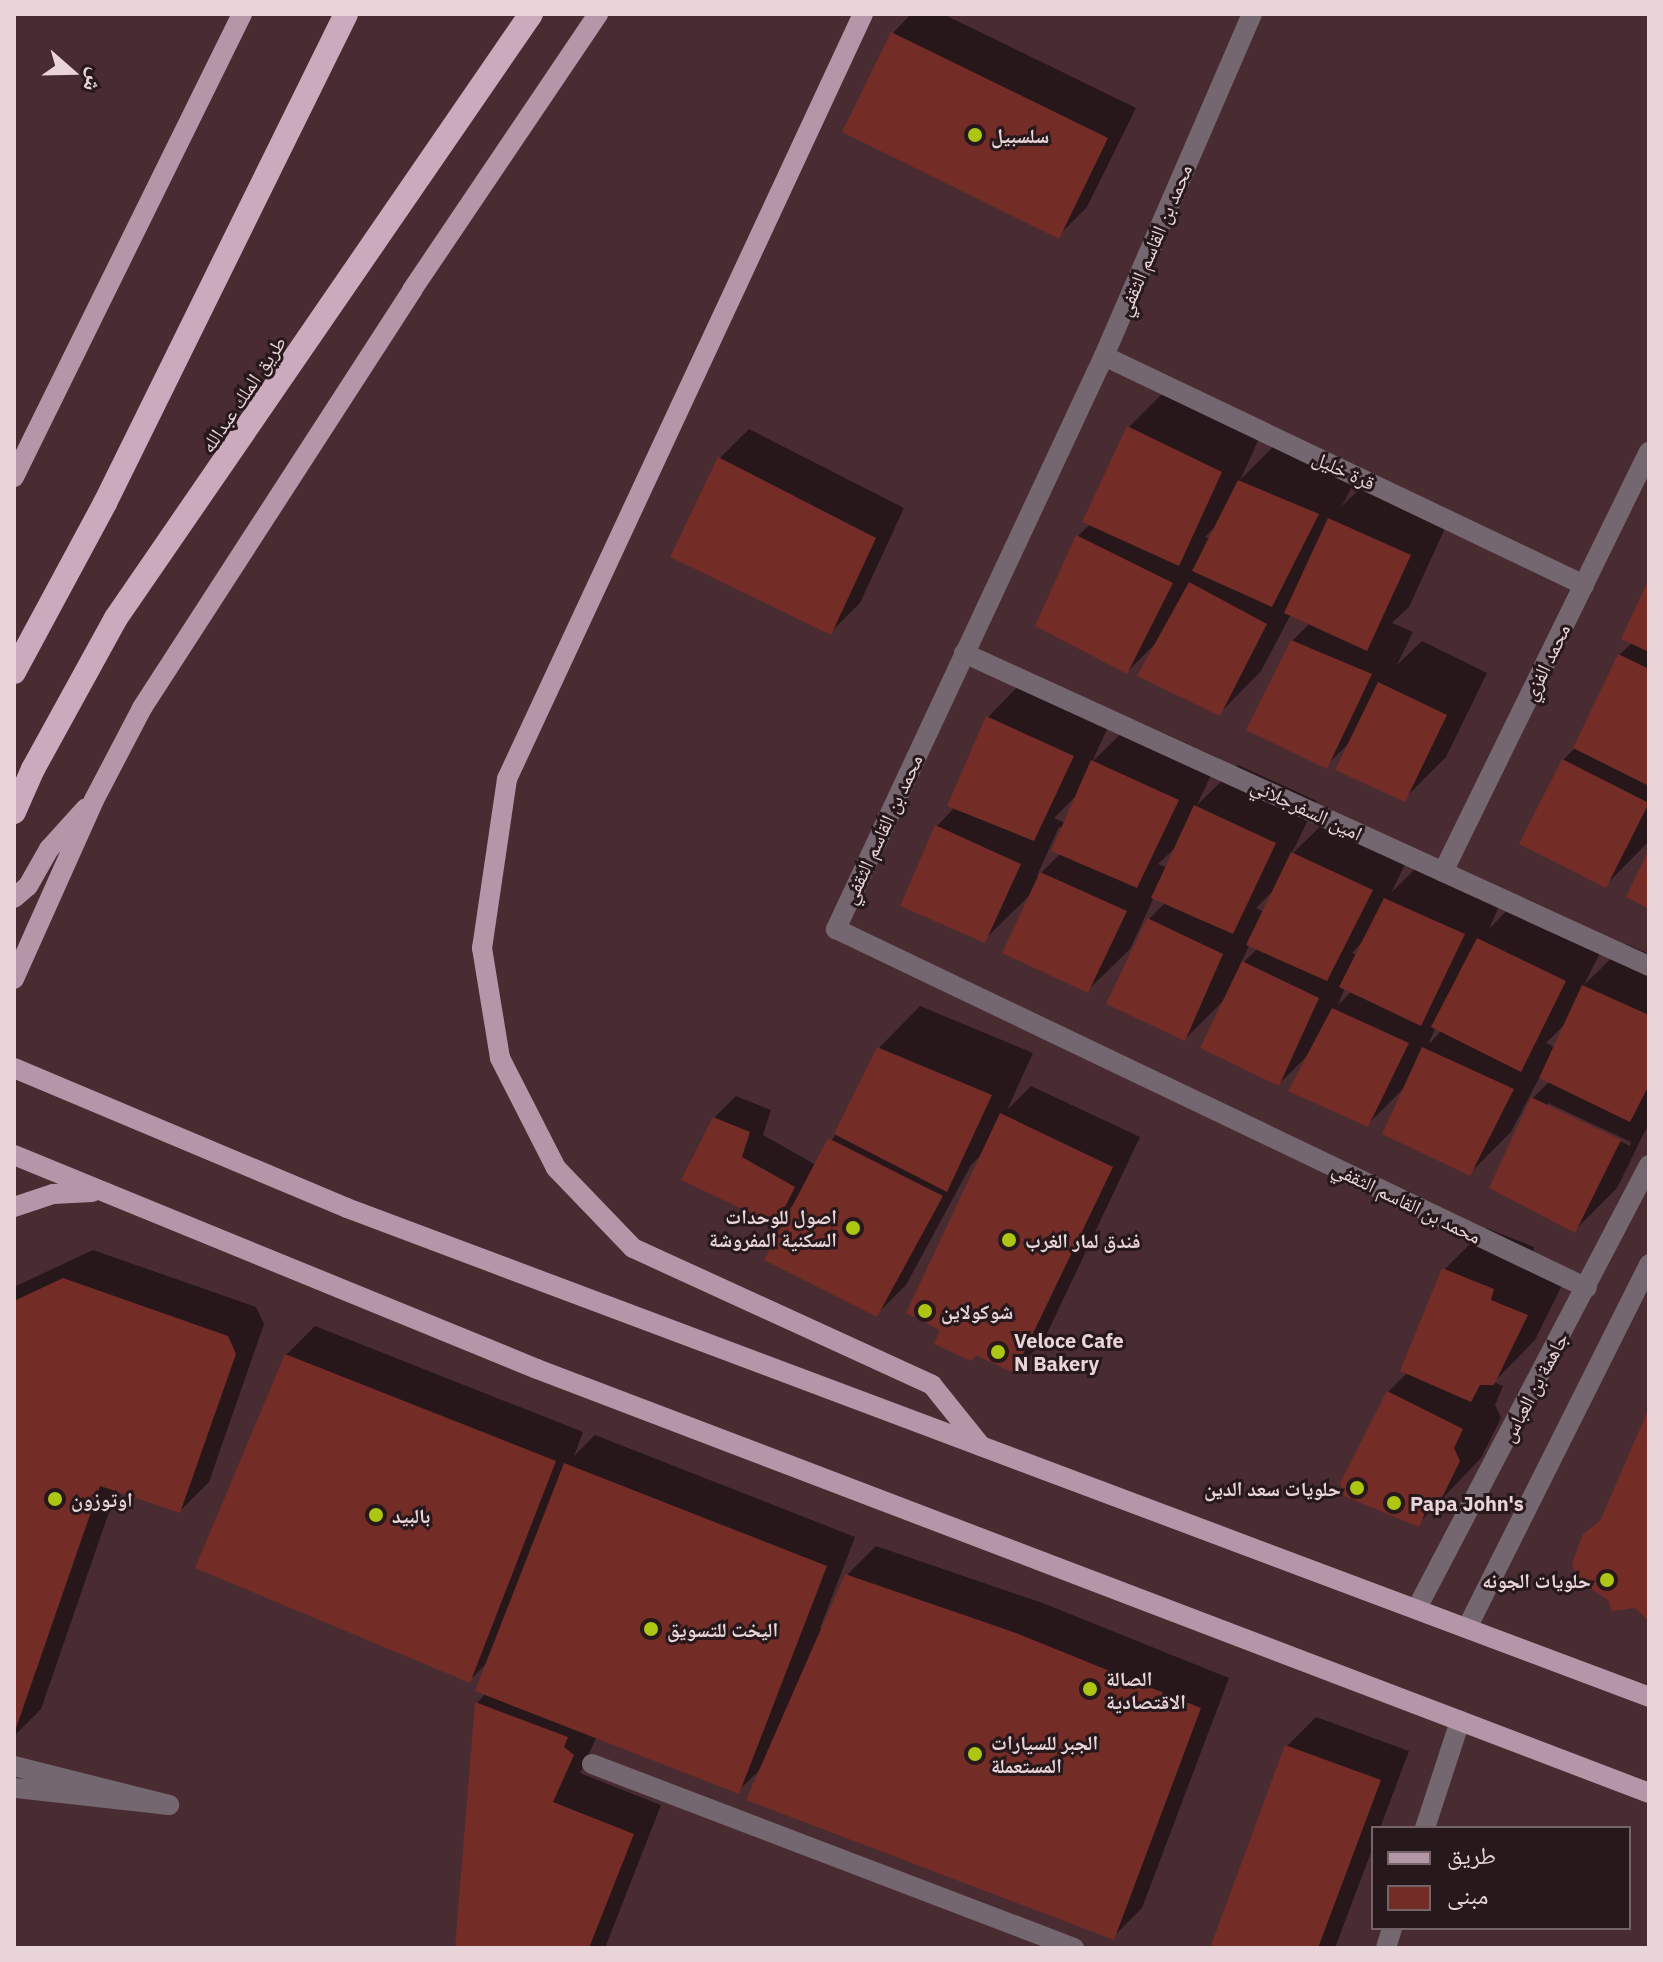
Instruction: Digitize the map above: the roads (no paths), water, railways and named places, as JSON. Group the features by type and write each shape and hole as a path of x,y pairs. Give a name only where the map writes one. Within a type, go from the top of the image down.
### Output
{"highway":[{"path":"14,672 105,503 346,14"},
{"name":"طريق الملك عبدالله","path":"14,812 33,769 116,618 531,14"}],"main road":[{"path":"14,477 242,14"},
{"path":"14,979 94,800 142,708 193,625 598,14"},
{"path":"863,14 507,779 482,948 500,1058 556,1168 633,1248 932,1385 981,1446"},
{"path":"14,898 28,886 70,823 94,800"},
{"path":"14,1068 347,1208 1468,1626 1649,1697"},
{"path":"14,1078 50,1082"},
{"path":"14,1155 537,1369 1649,1793"},
{"path":"14,1207 53,1194 104,1193"}],"street":[{"name":"محمد بن القاسم الثقفي","path":"1252,14 1104,356 836,929 1587,1288"},
{"name":"قرة خليل","path":"1104,356 1584,585"},
{"name":"محمد الفزي","path":"1443,872 1649,452"},
{"name":"امين السفرجلاني","path":"964,653 1649,966"},
{"name":"جاهمة بن العباس","path":"1417,1608 1649,1165"},
{"path":"1468,1626 1649,1264"},
{"path":"1426,1826 1460,1721"},
{"path":"592,1764 1074,1948"},
{"path":"14,1766 169,1805 14,1788"}],"place":[{"name":"سلسبيل","path":"975,135"},
{"name":"اصول للوحدات السكنية المفروشة","path":"853,1228"},
{"name":"فندق لمار الغرب","path":"1009,1240"},
{"name":"شوكولاين","path":"925,1311"},
{"name":"Veloce Cafe N Bakery","path":"998,1352"},
{"name":"حلويات سعد الدين","path":"1357,1488"},
{"name":"اوتوزون","path":"55,1499"},
{"name":"Papa John's","path":"1394,1503"},
{"name":"بالبيد","path":"376,1515"},
{"name":"حلويات الجونه","path":"1607,1580"},
{"name":"اليخت للتسويق","path":"651,1629"},
{"name":"الصالة الاقتصادية","path":"1090,1689"},
{"name":"الجبر للسيارات المستعملة","path":"975,1754"}]}
